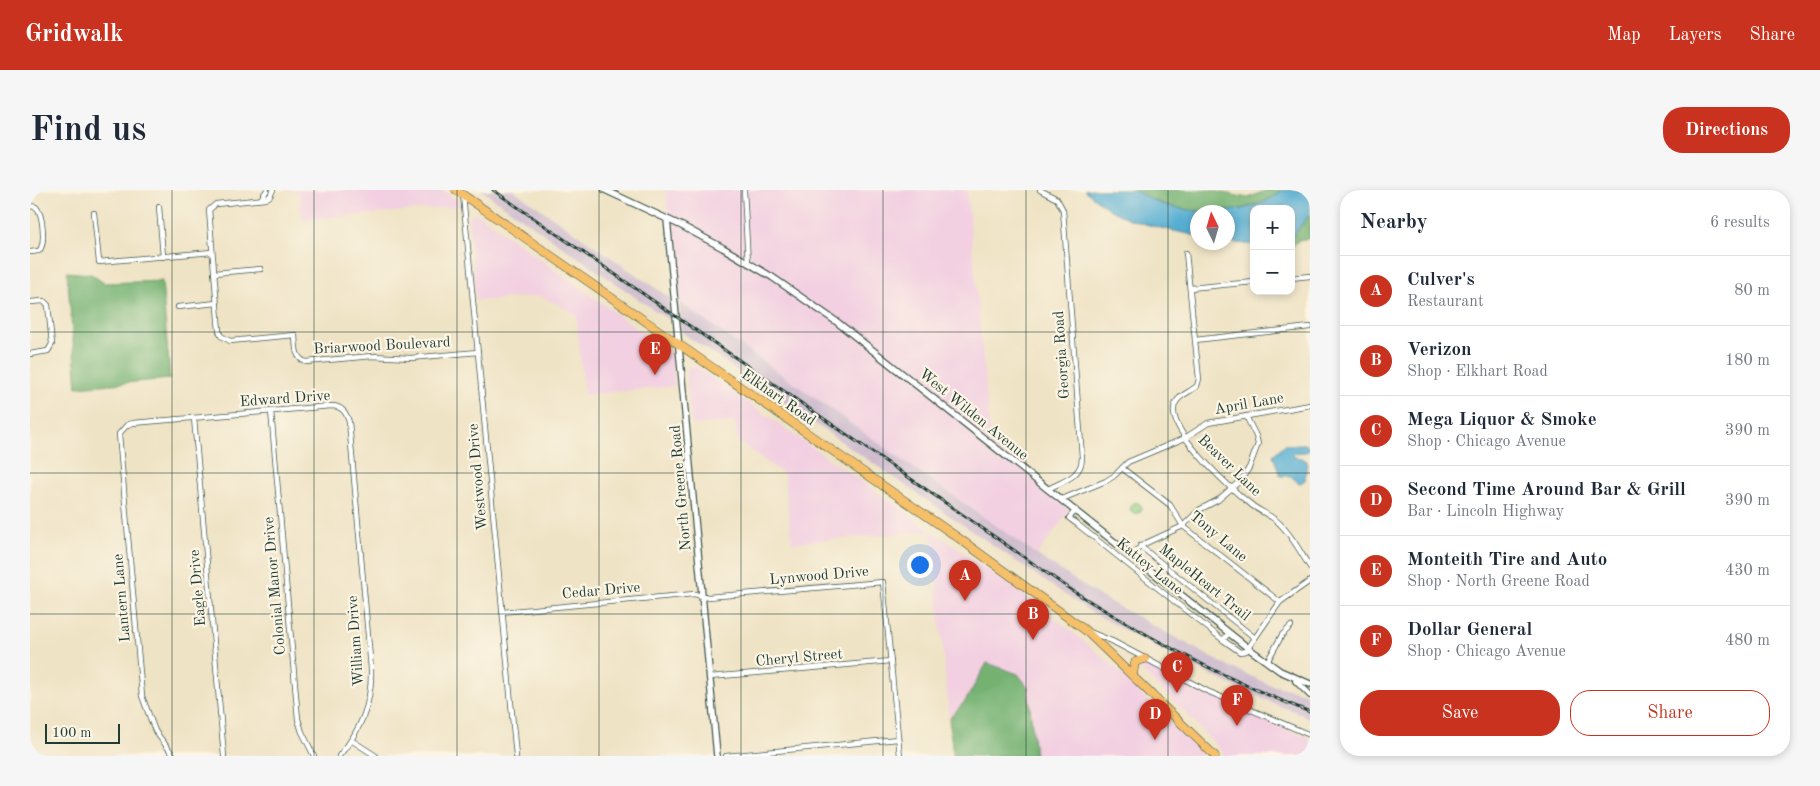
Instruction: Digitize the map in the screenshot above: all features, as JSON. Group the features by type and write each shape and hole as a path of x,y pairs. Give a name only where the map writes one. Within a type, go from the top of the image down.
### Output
{"highway":[{"name":"Elkhart Road","path":"456,190 960,539 1085,630 1133,674 1215,756"},
{"path":"1133,674 1135,662 1145,659"}],"street":[{"path":"260,200 267,190"},
{"path":"260,200 270,196 273,190"},
{"name":"West Wilden Avenue","path":"605,190 667,219 748,263 837,322 1248,648 1290,676 1310,684"},
{"path":"744,190 748,263"},
{"name":"Georgia Road","path":"1040,190 1059,202 1063,218 1082,463 1073,476 1048,489"},
{"name":"Westwood Drive","path":"463,195 516,756"},
{"name":"Briarwood Boulevard","path":"260,200 213,206 209,214 219,331 225,339 230,341 295,335 297,356 306,362 372,356 411,358 478,352"},
{"path":"30,206 36,207 40,213 43,244 39,251 30,252"},
{"path":"159,207 163,257"},
{"path":"94,213 99,262 212,252"},
{"name":"North Greene Road","path":"667,219 717,756"},
{"name":"Beaver Lane","path":"1186,253 1198,383 1178,399 1174,409 1177,424 1185,438 1233,488 1254,506 1280,524 1310,566"},
{"path":"214,273 261,269"},
{"path":"1295,278 1310,276"},
{"path":"1190,288 1250,282"},
{"path":"30,302 44,301 48,305 52,344 48,351 30,354"},
{"path":"178,307 217,303"},
{"path":"1195,340 1310,328"},
{"name":"April Lane","path":"1062,499 1106,481 1133,460 1185,438 1208,424 1310,405"},
{"name":"Edward Drive","path":"122,429 133,423 331,406 339,407 344,411 349,422 360,546"},
{"name":"Colonial Manor Drive","path":"271,411 298,719 314,756"},
{"path":"1131,555 1140,546 1183,526 1198,510 1233,488 1245,474 1257,448 1256,436 1246,416"},
{"name":"Eagle Drive","path":"194,418 224,756"},
{"name":"Lantern Lane","path":"122,429 118,440 142,696 155,731 174,756"},
{"name":"Tony Lane","path":"1122,468 1173,509 1183,526 1280,602"},
{"name":"Kattey Lane","path":"1076,510 1070,518 1223,640 1240,652 1248,648"},
{"name":"William Drive","path":"338,756 352,740 365,715 371,680 360,546"},
{"name":"MapleHeart Trail","path":"1140,546 1255,638"},
{"path":"1145,577 1151,571"},
{"path":"1248,648 1280,602 1310,581"},
{"name":"Lynwood Drive","path":"702,596 708,598 883,582 900,756"},
{"name":"Cedar Drive","path":"502,612 694,594 702,596"},
{"path":"1267,662 1282,635 1291,626"},
{"path":"1085,630 1112,641 1207,691 1310,735"},
{"path":"1223,640 1229,633"},
{"name":"Cheryl Street","path":"710,677 891,661"},
{"path":"1290,676 1310,694"},
{"path":"726,756 898,739"},
{"path":"352,740 376,756"}],"shaded area":[{"path":"281,190 442,190 459,202 461,206 302,220 299,192"},
{"path":"481,190 513,190 670,298 670,318 667,319"},
{"path":"665,190 967,190 991,443 1070,510 1037,555 679,302"},
{"path":"476,213 672,354 675,386 584,395 576,314 540,296 476,301 468,220 470,215"},
{"path":"679,302 1037,555 1101,597 1222,663 1268,684 1305,693 1310,699 1310,718 1239,689 1151,645 1086,609 684,334 681,330"},
{"path":"689,366 697,367 1041,607 1109,662 1205,756 953,756 931,531 792,543 784,474 738,442 735,422 691,425 686,373"},
{"path":"1143,662 1206,694 1310,738 1310,756 1226,756 1186,713 1138,667 1137,665"}],"green space":[{"path":"1131,190 1209,190 1248,198 1267,190 1282,190 1259,203 1235,210 1235,205 1190,205 1190,210 1146,197"},
{"path":"1310,215 1310,238 1299,240 1295,244 1295,234"},
{"path":"67,272 91,274 104,283 162,281 170,379 77,387"},
{"path":"1134,503 1138,503 1141,508 1140,512 1134,513 1131,510 1131,506"},
{"path":"987,663 1018,674 1028,687 1035,756 953,756 949,719 966,700"}],"water":[{"path":"1084,190 1130,190 1161,204 1190,210 1190,234 1152,226 1130,219 1109,209"},
{"path":"1282,190 1310,190 1310,214 1295,233 1295,205 1256,205 1270,199"},
{"path":"1250,207 1250,245 1235,243 1235,210"},
{"path":"1306,444 1310,449 1306,452 1293,453 1293,457 1302,458 1307,461 1305,480 1299,484 1291,476 1280,476 1273,455 1284,445"}],"railway":[{"path":"493,190 1070,589 1157,641 1217,672 1310,712"}],"place":[{"name":"Monteith Tire and Auto","path":"655,375"},
{"name":"Culver's","path":"965,601"},
{"name":"Verizon","path":"1033,640"},
{"name":"Mega Liquor & Smoke","path":"1177,693"},
{"name":"Dollar General","path":"1237,726"},
{"name":"Second Time Around Bar & Grill","path":"1155,740"}]}
